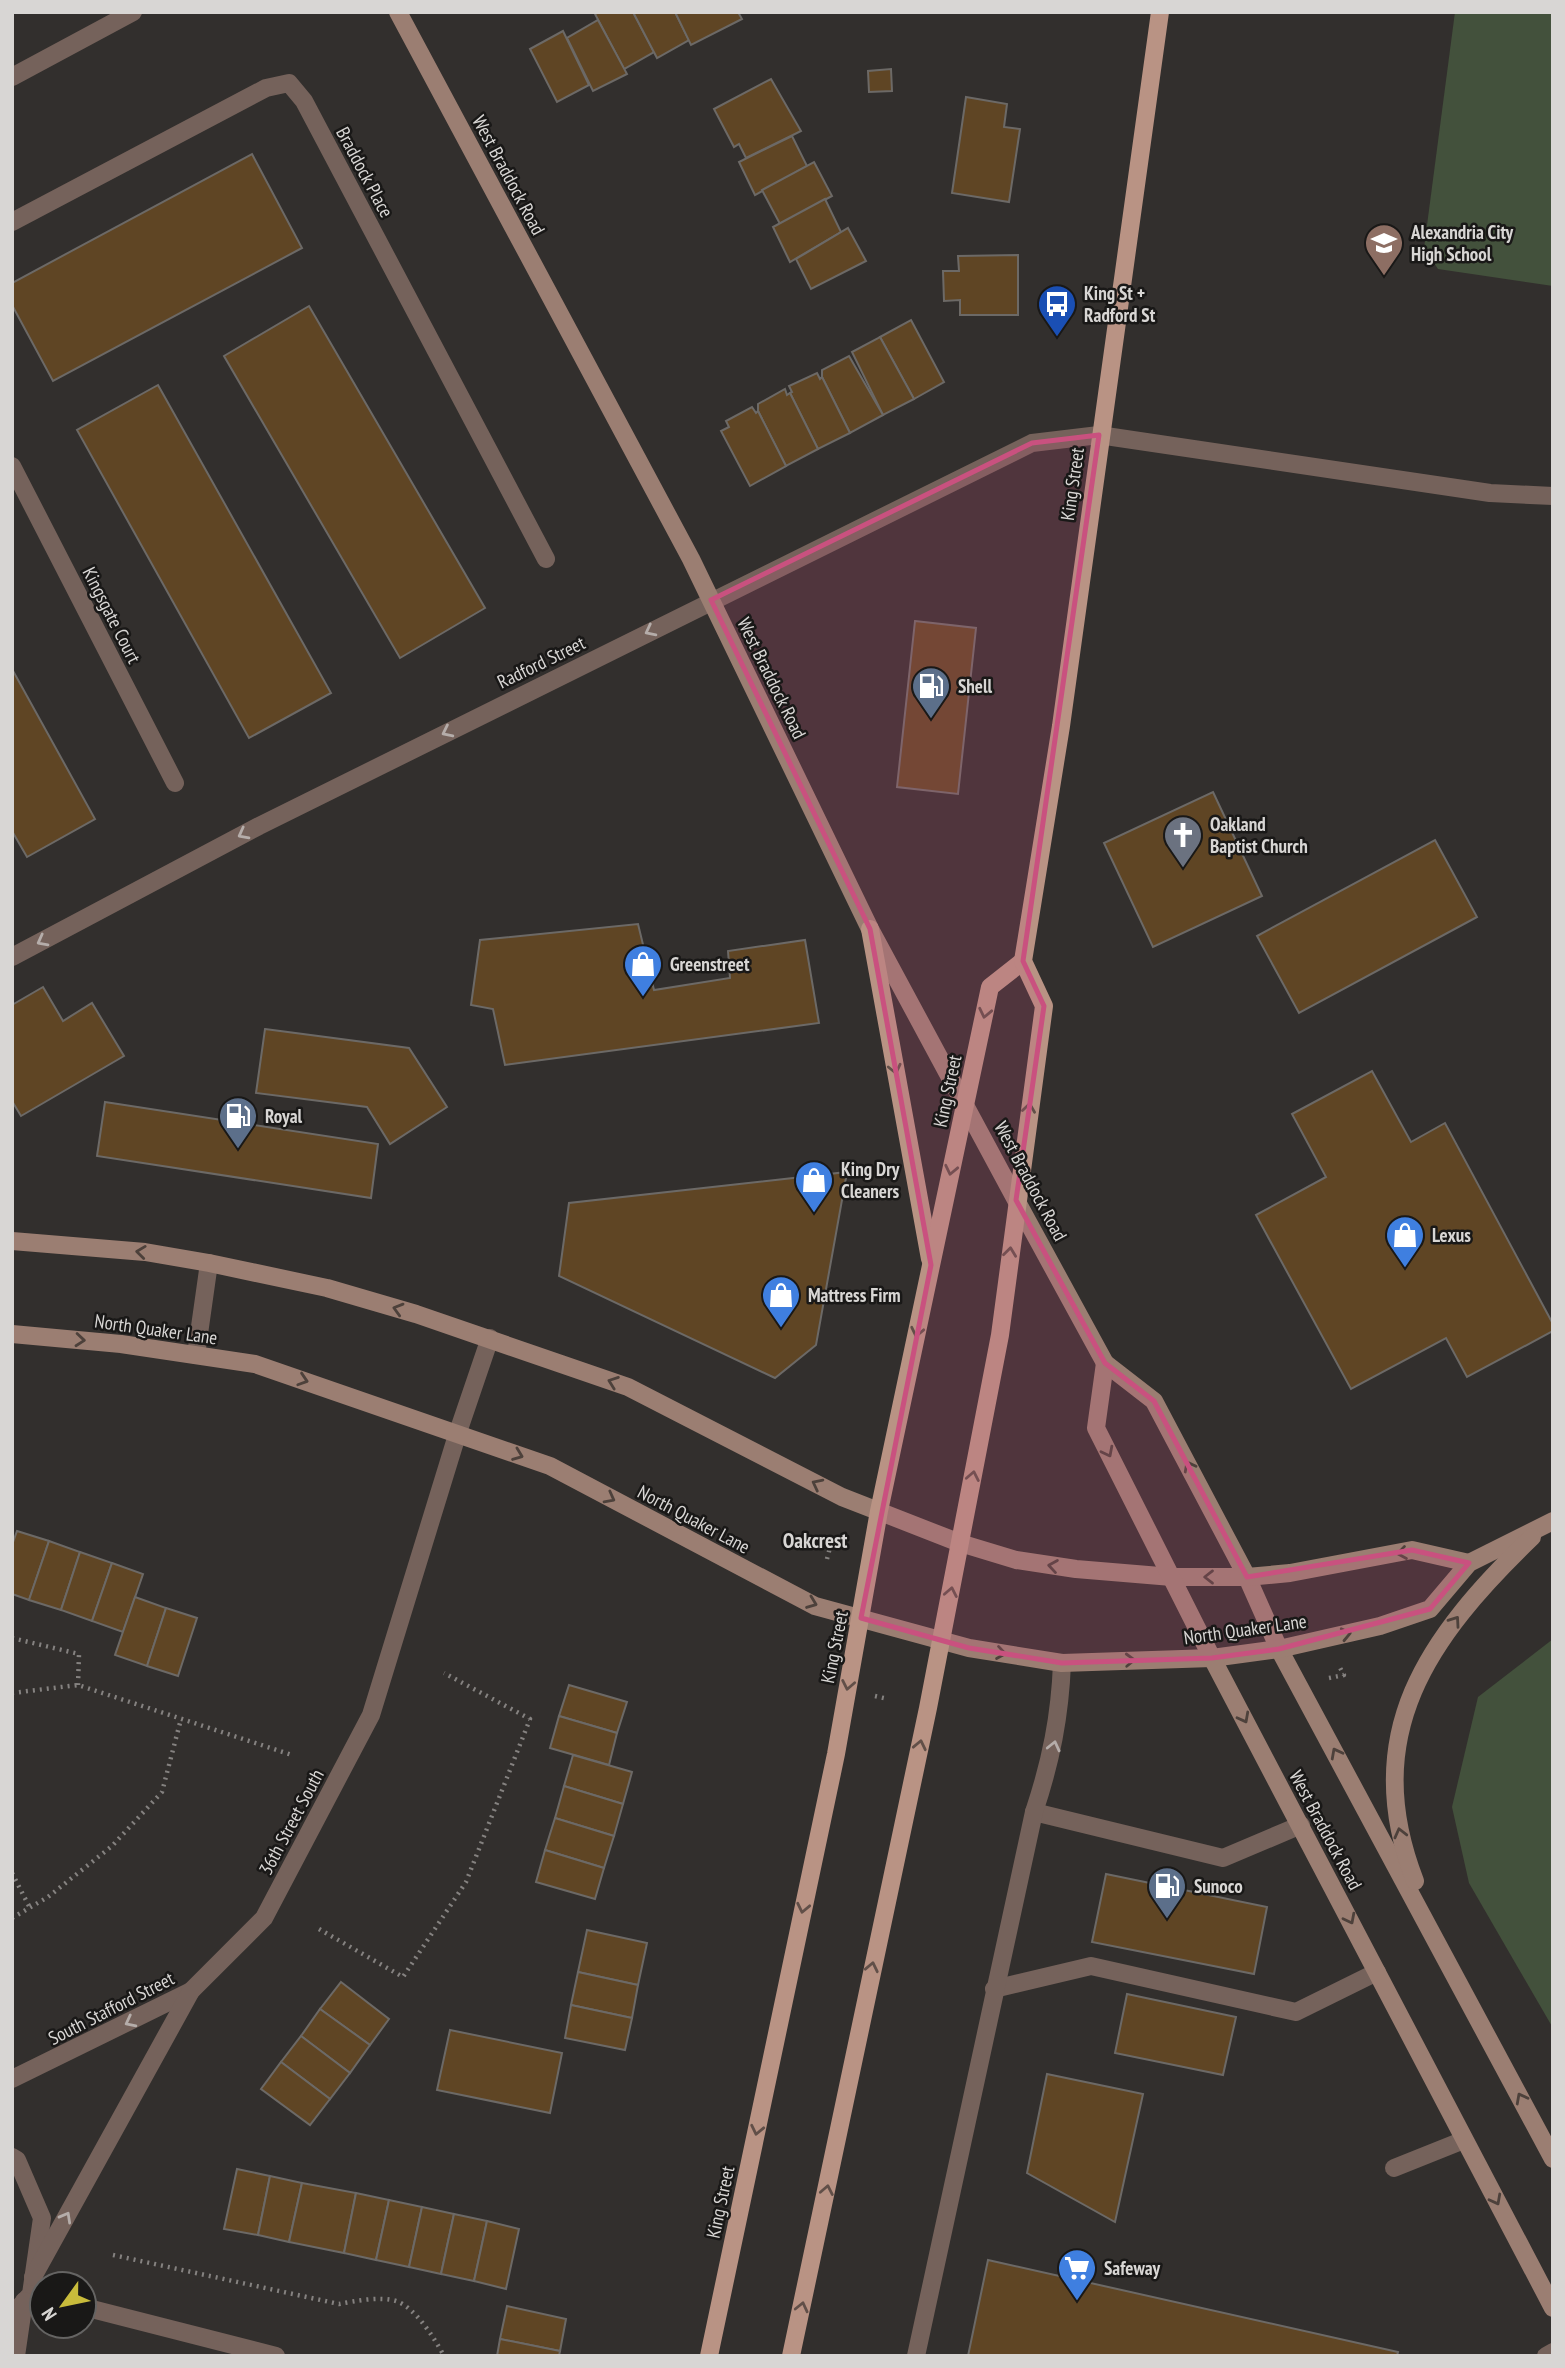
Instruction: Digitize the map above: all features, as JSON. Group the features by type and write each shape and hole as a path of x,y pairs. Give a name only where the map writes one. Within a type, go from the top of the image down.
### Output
{"main road":[{"name":"West Braddock Road","path":"398,12 711,600 870,929 1105,1363 1154,1401 1247,1577 1279,1649 1553,2158"},
{"name":"King Street","path":"709,2356 836,1754 879,1511 990,987 1023,961 1061,726 1099,435 1160,12"},
{"path":"870,929 932,1265"},
{"path":"791,2356 942,1641 1000,1335 1044,1006 1023,961"},
{"path":"12,1241 145,1252 209,1263 327,1288 491,1338 628,1387 842,1497 960,1543 1016,1560 1076,1569 1172,1577 1247,1577 1290,1573 1412,1550 1469,1563"},
{"name":"North Quaker Lane","path":"12,1334 121,1344 255,1364 550,1466 796,1597 942,1641 1062,1662 1212,1658 1279,1649 1380,1626 1430,1609 1469,1563 1549,1523"},
{"name":"West Braddock Road","path":"1105,1363 1096,1428 1212,1658 1553,2308"},
{"path":"1439,1943 1398,1832 1393,1796 1397,1740 1419,1678 1459,1615 1549,1523"}],"street":[{"path":"12,77 133,12"},
{"name":"Braddock Place","path":"12,222 266,88 289,83 304,102 546,559"},
{"name":"Radford Street","path":"12,957 259,825 1032,443 1099,435 1490,493 1553,496"},
{"name":"Kingsgate Court","path":"12,466 175,783"},
{"path":"196,1356 209,1263"},
{"name":"36th Street South","path":"45,2270 191,1991 264,1919 371,1715 458,1432 491,1338"},
{"path":"916,2356 1034,1812 1055,1745 1060,1712 1062,1662"},
{"path":"1034,1812 1223,1858 1301,1825"},
{"path":"994,1989 1091,1966 1296,2012 1377,1972"},
{"name":"South Stafford Street","path":"12,2080 191,1991"},
{"path":"1394,2168 1464,2140"},
{"path":"12,2157 17,2160 43,2218 36,2270"},
{"path":"12,2315 28,2297"},
{"name":"36th Street South","path":"16,2356 28,2311"},
{"path":"98,2311 276,2356"},
{"path":"1546,2356 1553,2352"}],"path":[{"path":"827,1559 834,1532"},
{"path":"12,1638 79,1654 78,1685"},
{"path":"319,1930 403,1978 466,1882 530,1719 444,1673"},
{"path":"1328,1678 1344,1675"},
{"path":"12,1693 78,1685 292,1755"},
{"path":"12,1918 48,1897 112,1846 162,1792 181,1719"},
{"path":"12,1873 30,1908"},
{"path":"113,2255 339,2304 397,2301 430,2330 443,2356"}],"highlighted area":[{"path":"1099,435 1023,961 1044,1006 1016,1200 1105,1363 1154,1401 1247,1577 1412,1550 1469,1563 1430,1609 1279,1649 1212,1658 1062,1663 969,1648 861,1618 931,1265 870,929 711,600 1032,443"}],"green space":[{"path":"1455,12 1553,12 1553,286 1438,269 1424,248"},
{"path":"1553,1639 1553,2028 1469,1883 1452,1807 1478,1697"}],"building":[{"path":"633,12 654,52 624,69 595,14"},
{"path":"633,12 675,12 689,40 657,58"},
{"path":"675,12 738,12 742,19 691,45"},
{"path":"598,20 627,74 593,91 567,38"},
{"path":"563,31 589,85 557,102 530,49"},
{"path":"891,69 892,91 869,92 868,71"},
{"path":"771,79 801,131 746,158 739,144 734,147 714,109"},
{"path":"966,97 1007,104 1004,127 1020,129 1009,202 952,193"},
{"path":"792,136 807,166 755,195 739,162"},
{"path":"252,154 302,248 53,381 12,305 12,283"},
{"path":"814,162 832,196 780,224 762,190"},
{"path":"825,199 841,232 790,262 773,227"},
{"path":"848,228 866,261 811,289 796,259"},
{"path":"1018,255 1018,315 960,315 960,300 944,301 943,271 959,271 958,256"},
{"path":"309,306 485,608 400,658 224,356"},
{"path":"911,320 944,382 914,399 880,337"},
{"path":"880,337 914,399 883,415 852,352"},
{"path":"849,356 883,415 850,433 822,377 822,370"},
{"path":"817,373 820,379 822,377 850,433 818,449 789,386"},
{"path":"158,385 331,693 249,738 77,430"},
{"path":"785,389 787,395 790,393 818,449 786,466 758,411 758,404"},
{"path":"752,407 756,413 758,411 786,466 750,486 721,431 729,427 726,421"},
{"path":"915,621 976,628 958,794 897,787"},
{"path":"12,669 95,819 27,857 12,831"},
{"name":"Oakland Baptist Church","path":"1213,792 1262,896 1153,947 1104,843"},
{"path":"1435,840 1477,917 1299,1013 1257,936"},
{"name":"Greenstreet","path":"638,924 654,990 730,978 728,951 805,940 819,1023 505,1065 493,1009 471,1005 480,940"},
{"path":"43,987 63,1021 92,1003 124,1056 21,1116 12,1101 12,1005"},
{"path":"265,1029 409,1048 447,1107 390,1144 367,1107 256,1093"},
{"name":"Lexus","path":"1372,1071 1411,1142 1445,1123 1553,1324 1553,1331 1467,1377 1446,1338 1351,1389 1256,1215 1326,1177 1292,1114"},
{"name":"Royal","path":"105,1102 378,1144 371,1198 97,1156"},
{"path":"847,1172 816,1345 775,1378 559,1276 569,1203"},
{"path":"17,1531 49,1541 29,1600 12,1594 12,1545"},
{"path":"49,1541 80,1552 61,1610 29,1600"},
{"path":"80,1552 112,1563 92,1621 61,1610"},
{"path":"112,1563 143,1574 123,1632 92,1621"},
{"path":"135,1597 166,1608 147,1666 115,1655"},
{"path":"166,1608 197,1618 178,1676 147,1666"},
{"path":"569,1685 627,1702 617,1733 559,1716"},
{"path":"559,1716 617,1733 609,1765 550,1748"},
{"path":"573,1755 632,1772 623,1804 564,1786"},
{"path":"564,1786 623,1804 614,1836 555,1818"},
{"path":"555,1818 614,1836 604,1868 545,1850"},
{"path":"545,1850 604,1868 595,1899 536,1882"},
{"path":"1106,1874 1267,1907 1254,1974 1092,1942"},
{"path":"587,1930 647,1943 638,1985 578,1972"},
{"path":"578,1972 638,1985 632,2018 571,2005"},
{"path":"341,1982 389,2019 370,2045 320,2009"},
{"path":"1127,1994 1236,2017 1223,2075 1115,2053"},
{"path":"571,2005 632,2018 625,2050 565,2038"},
{"path":"320,2009 370,2045 350,2073 301,2036"},
{"path":"450,2030 562,2053 550,2113 437,2090"},
{"path":"301,2036 350,2073 330,2099 281,2062"},
{"path":"281,2062 330,2099 310,2125 261,2089"},
{"path":"1047,2074 1143,2094 1115,2222 1027,2173"},
{"path":"237,2169 270,2176 258,2235 224,2229"},
{"path":"270,2176 302,2183 289,2242 258,2235"},
{"path":"302,2183 356,2193 344,2253 289,2242"},
{"path":"356,2193 389,2200 376,2260 344,2253"},
{"path":"389,2200 422,2207 409,2267 376,2260"},
{"path":"422,2207 454,2214 441,2274 409,2267"},
{"path":"454,2214 487,2221 474,2281 441,2274"},
{"path":"487,2221 519,2229 506,2289 474,2281"},
{"name":"Safeway","path":"988,2260 1398,2352 1397,2356 968,2356"},
{"path":"507,2306 566,2319 560,2351 500,2339"},
{"path":"500,2339 560,2351 559,2356 497,2356"}],"place":[{"name":"Alexandria City High School","path":"1384,277"},
{"name":"King St + Radford St","path":"1057,338"},
{"name":"Shell","path":"931,720"},
{"name":"Oakland Baptist Church","path":"1183,869"},
{"name":"Greenstreet","path":"643,998"},
{"name":"Royal","path":"238,1150"},
{"name":"King Dry Cleaners","path":"814,1214"},
{"name":"Lexus","path":"1405,1269"},
{"name":"Mattress Firm","path":"781,1329"},
{"name":"Sunoco","path":"1167,1920"},
{"name":"Safeway","path":"1077,2302"}],"district":[{"name":"Oakcrest","path":"815,1541"}]}
